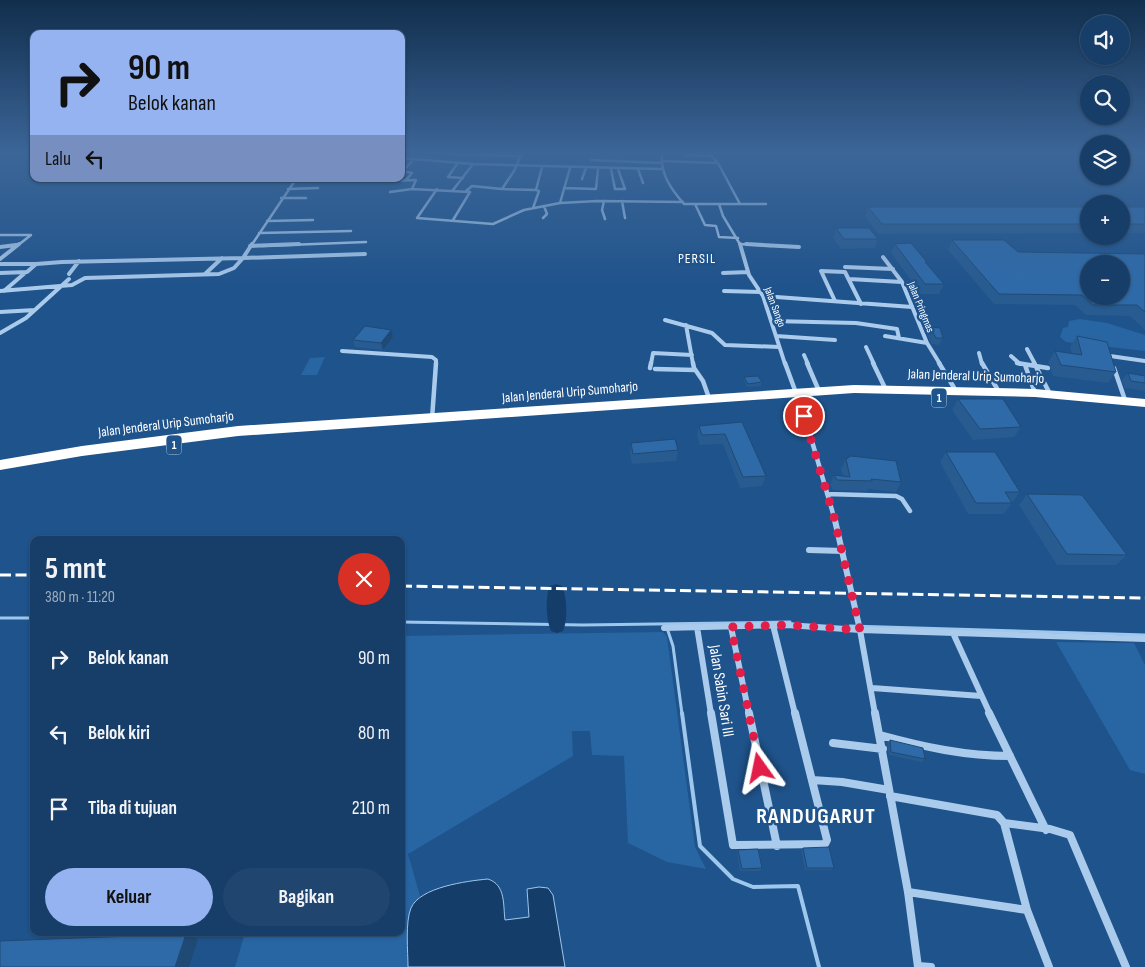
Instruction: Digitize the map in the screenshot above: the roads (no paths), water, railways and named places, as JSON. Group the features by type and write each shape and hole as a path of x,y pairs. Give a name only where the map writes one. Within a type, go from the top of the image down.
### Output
{"highway":[{"name":"Jalan Jenderal Urip Sumoharjo","path":"0,471 236,438 515,420 679,407 798,397 819,391 886,390 1035,393 1145,403"},
{"name":"Jalan Jenderal Urip Sumoharjo","path":"0,465 82,451 238,431 432,419 709,398 984,398 1145,412"}],"street":[{"path":"1,292 62,286 73,284 85,278 219,274 234,268 243,258 281,198"},
{"path":"431,198 417,217 418,219 493,224 520,211 560,203 622,201 766,204"},
{"path":"453,220 466,198"},
{"path":"533,208 537,198"},
{"path":"560,203 561,198"},
{"path":"681,198 684,203"},
{"path":"737,198 740,204"},
{"path":"604,201 602,210 604,219"},
{"path":"622,201 625,218"},
{"path":"695,204 705,225 716,226 719,237 738,238"},
{"name":"Jalan Sango","path":"719,204 723,216 738,238 748,272 763,296 772,321 828,494 843,551 883,748 908,892 918,966"},
{"path":"543,218 547,214 544,206"},
{"path":"267,221 313,220"},
{"path":"259,233 350,230"},
{"path":"0,234 31,235 0,259"},
{"path":"250,246 366,242"},
{"path":"740,244 799,247"},
{"path":"0,247 17,245"},
{"path":"0,264 365,254"},
{"name":"Jalan Pringmas","path":"883,257 902,282 927,343 956,391"},
{"path":"205,274 222,258"},
{"path":"0,333 6,331 35,310 62,286 80,261"},
{"path":"1,292 36,264"},
{"path":"844,267 893,269"},
{"path":"210,269 234,268"},
{"path":"835,301 820,271 844,272 861,304"},
{"path":"0,274 27,272"},
{"path":"723,273 748,272"},
{"path":"849,279 902,282"},
{"path":"724,291 760,292"},
{"path":"763,296 912,307"},
{"path":"0,312 35,310"},
{"path":"665,320 716,334 725,345 779,347"},
{"path":"772,321 856,323 897,329 899,338"},
{"path":"686,325 695,370 703,381 709,398"},
{"path":"776,336 834,340"},
{"path":"886,336 927,343"},
{"path":"866,347 886,390"},
{"path":"1027,349 1050,394"},
{"path":"1108,349 1125,400"},
{"path":"342,351 432,357 436,360 432,419"},
{"path":"692,355 654,353 653,369 695,370"},
{"path":"979,353 982,365 999,392"},
{"path":"804,355 819,391"},
{"path":"1011,356 1017,364 1048,368"},
{"path":"1110,356 1145,361"},
{"path":"1025,365 1035,393"},
{"path":"828,494 896,496 902,498 910,511"},
{"path":"809,550 843,551"},
{"path":"774,625 812,780 842,782 997,815 1004,823 1027,910 1049,967"},
{"path":"664,628 774,625 1145,639"},
{"name":"Jalan Sabin Sari III","path":"697,627 733,845 777,846 826,843 812,780"},
{"path":"731,627 777,846"},
{"path":"953,633 980,696 1046,830"},
{"path":"872,688 980,696"},
{"path":"880,735 931,748 978,756 1010,756"},
{"path":"833,743 883,748"},
{"path":"1004,823 1067,832 1074,840 1126,967"},
{"path":"908,892 1027,910"},
{"path":"918,966 931,967"}],"waterway":[{"path":"556,591 557,625"},
{"path":"0,618 30,618"},
{"path":"405,622 583,625 790,622"},
{"path":"850,626 1145,635"},
{"path":"668,631 673,646 682,714"},
{"path":"682,713 700,846 733,879 753,887 798,886 819,967"}],"railway":[{"path":"0,575 30,575"},
{"path":"405,586 1145,598"}],"district":[{"name":"PERSIL","path":"697,258"},
{"name":"RANDUGARUT","path":"816,816"}]}
